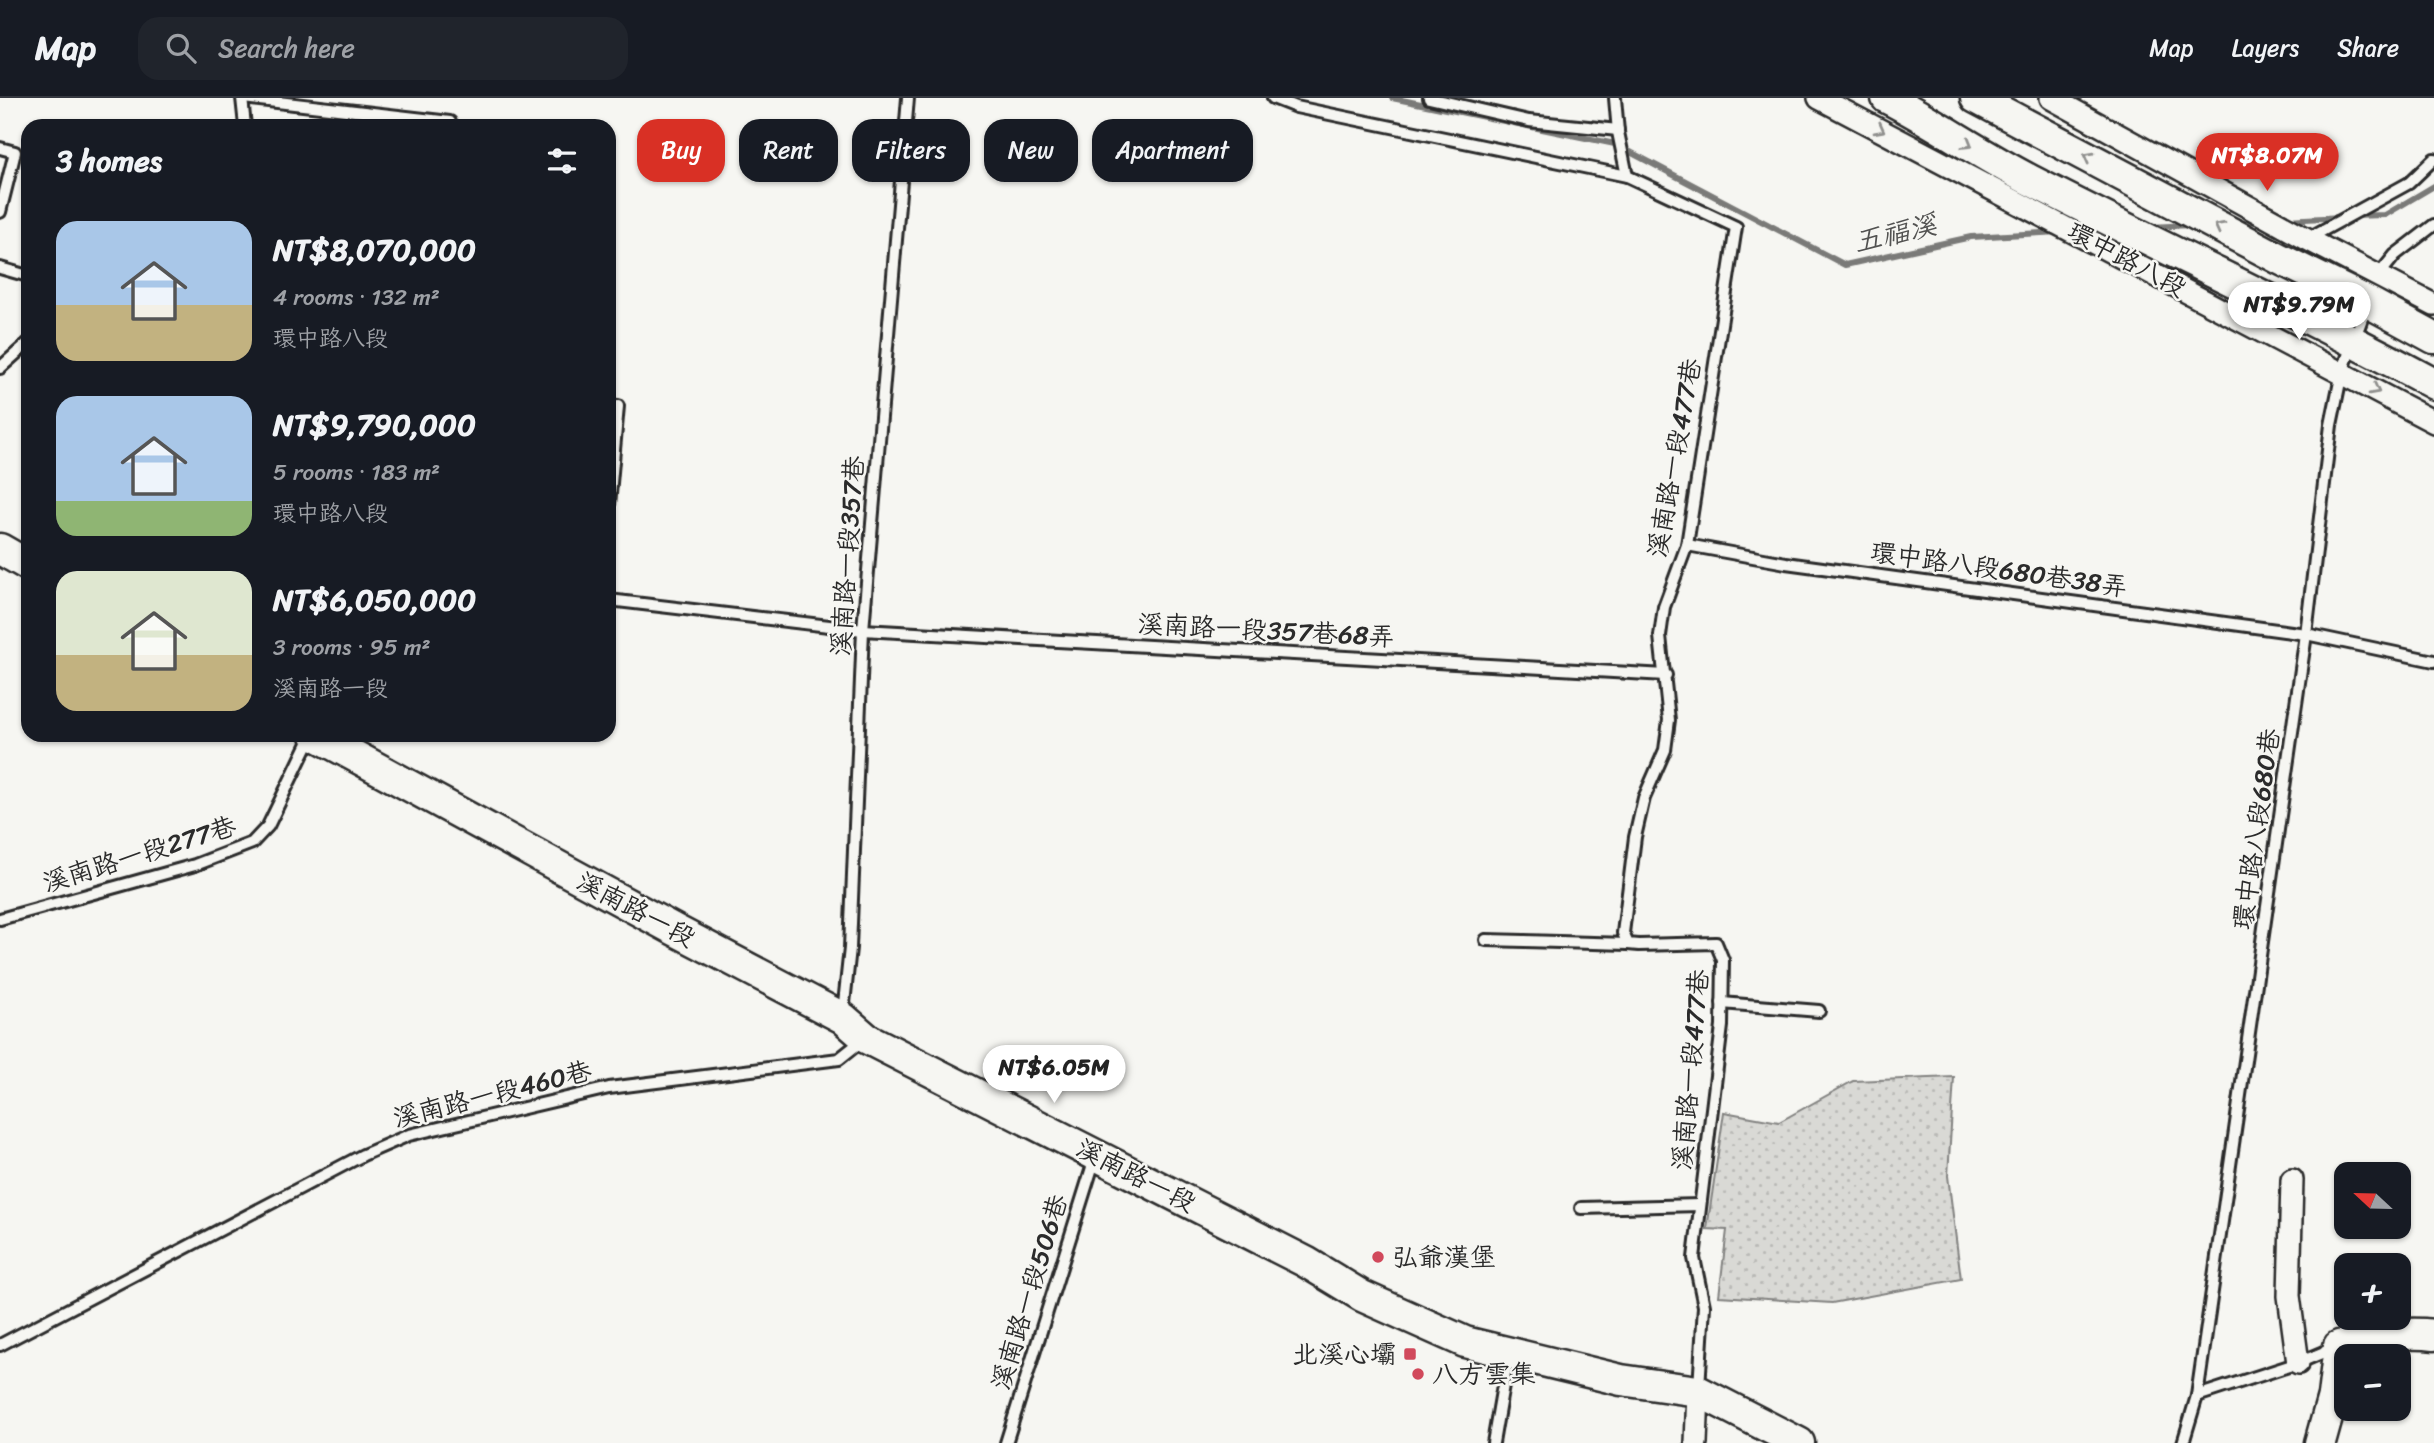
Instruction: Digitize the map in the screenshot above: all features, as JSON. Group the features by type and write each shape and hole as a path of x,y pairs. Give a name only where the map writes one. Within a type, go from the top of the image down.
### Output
{"main road":[{"name":"環中路八段","path":"1887,98 2060,195 2354,340 2434,384"},
{"path":"1976,98 2280,259 2373,288 2434,338"},
{"path":"0,549 21,561"},
{"name":"溪南路一段","path":"327,742 843,1018 866,1038 1306,1262 1362,1296 1465,1342 1621,1380 1698,1391 1799,1443"},
{"path":"2346,1344 2389,1335 2434,1335"},
{"path":"2320,1443 2334,1388"}],"street":[{"name":"環中路八段","path":"1819,98 2434,422"},
{"path":"2051,98 2306,239 2373,288 2434,305"},
{"path":"2292,1180 2289,1296 2298,1363"},
{"path":"1696,1443 1698,1391"}],"lane":[{"path":"244,119 243,98 424,119"},
{"name":"溪南路一段357巷","path":"843,1018 850,948 863,630 908,98"},
{"path":"1273,98 1296,107 1627,176 1615,98"},
{"path":"1429,98 1529,121 1618,131"},
{"path":"0,148 15,152 0,212"},
{"path":"2306,239 2409,183 2434,159"},
{"name":"溪南路一段477巷","path":"1627,176 1736,227 1686,545 1664,607 1660,636 1669,720 1665,750 1644,798 1635,837 1623,933 1628,944 1639,946 1716,943 1723,960 1722,1026 1694,1258 1704,1306 1698,1391"},
{"path":"2373,288 2395,255 2434,225"},
{"path":"0,268 21,274"},
{"name":"環中路八段680巷","path":"2183,1443 2197,1396 2306,634 2331,425 2342,372 2373,288"},
{"path":"0,368 21,349"},
{"path":"616,421 618,405"},
{"name":"環中路八段680巷38弄","path":"1686,545 1786,562 2306,634 2434,661"},
{"path":"616,601 863,630"},
{"name":"溪南路一段357巷68弄","path":"863,630 1666,675"},
{"name":"溪南路一段277巷","path":"0,919 195,865 252,844 268,826 310,742"},
{"path":"1486,940 1628,944"},
{"path":"1722,1003 1819,1011"},
{"name":"溪南路一段460巷","path":"0,1345 363,1155 409,1135 609,1088 839,1059 866,1038"},
{"name":"溪南路一段506巷","path":"1006,1443 1096,1155"},
{"path":"1581,1208 1700,1205"},
{"path":"2197,1396 2298,1363 2334,1348"},
{"path":"1493,1443 1508,1354"}],"shaded area":[{"path":"1954,1077 1948,1176 1961,1279 1832,1303 1719,1296 1727,1230 1707,1229 1724,1112 1779,1122 1853,1081"}],"waterway":[{"name":"五福溪","path":"1392,98 1615,144 1845,265 1971,237 2059,232"},
{"name":"五福溪","path":"2352,216 2385,215 2434,186"},
{"name":"五福溪","path":"2286,220 2342,217"},
{"name":"五福溪","path":"2237,223 2261,221"},
{"name":"五福溪","path":"2150,227 2191,225"}],"place":[{"name":"弘爺漢堡","path":"1378,1257"},
{"name":"北溪心壩","path":"1410,1354"},
{"name":"八方雲集","path":"1418,1374"}]}
